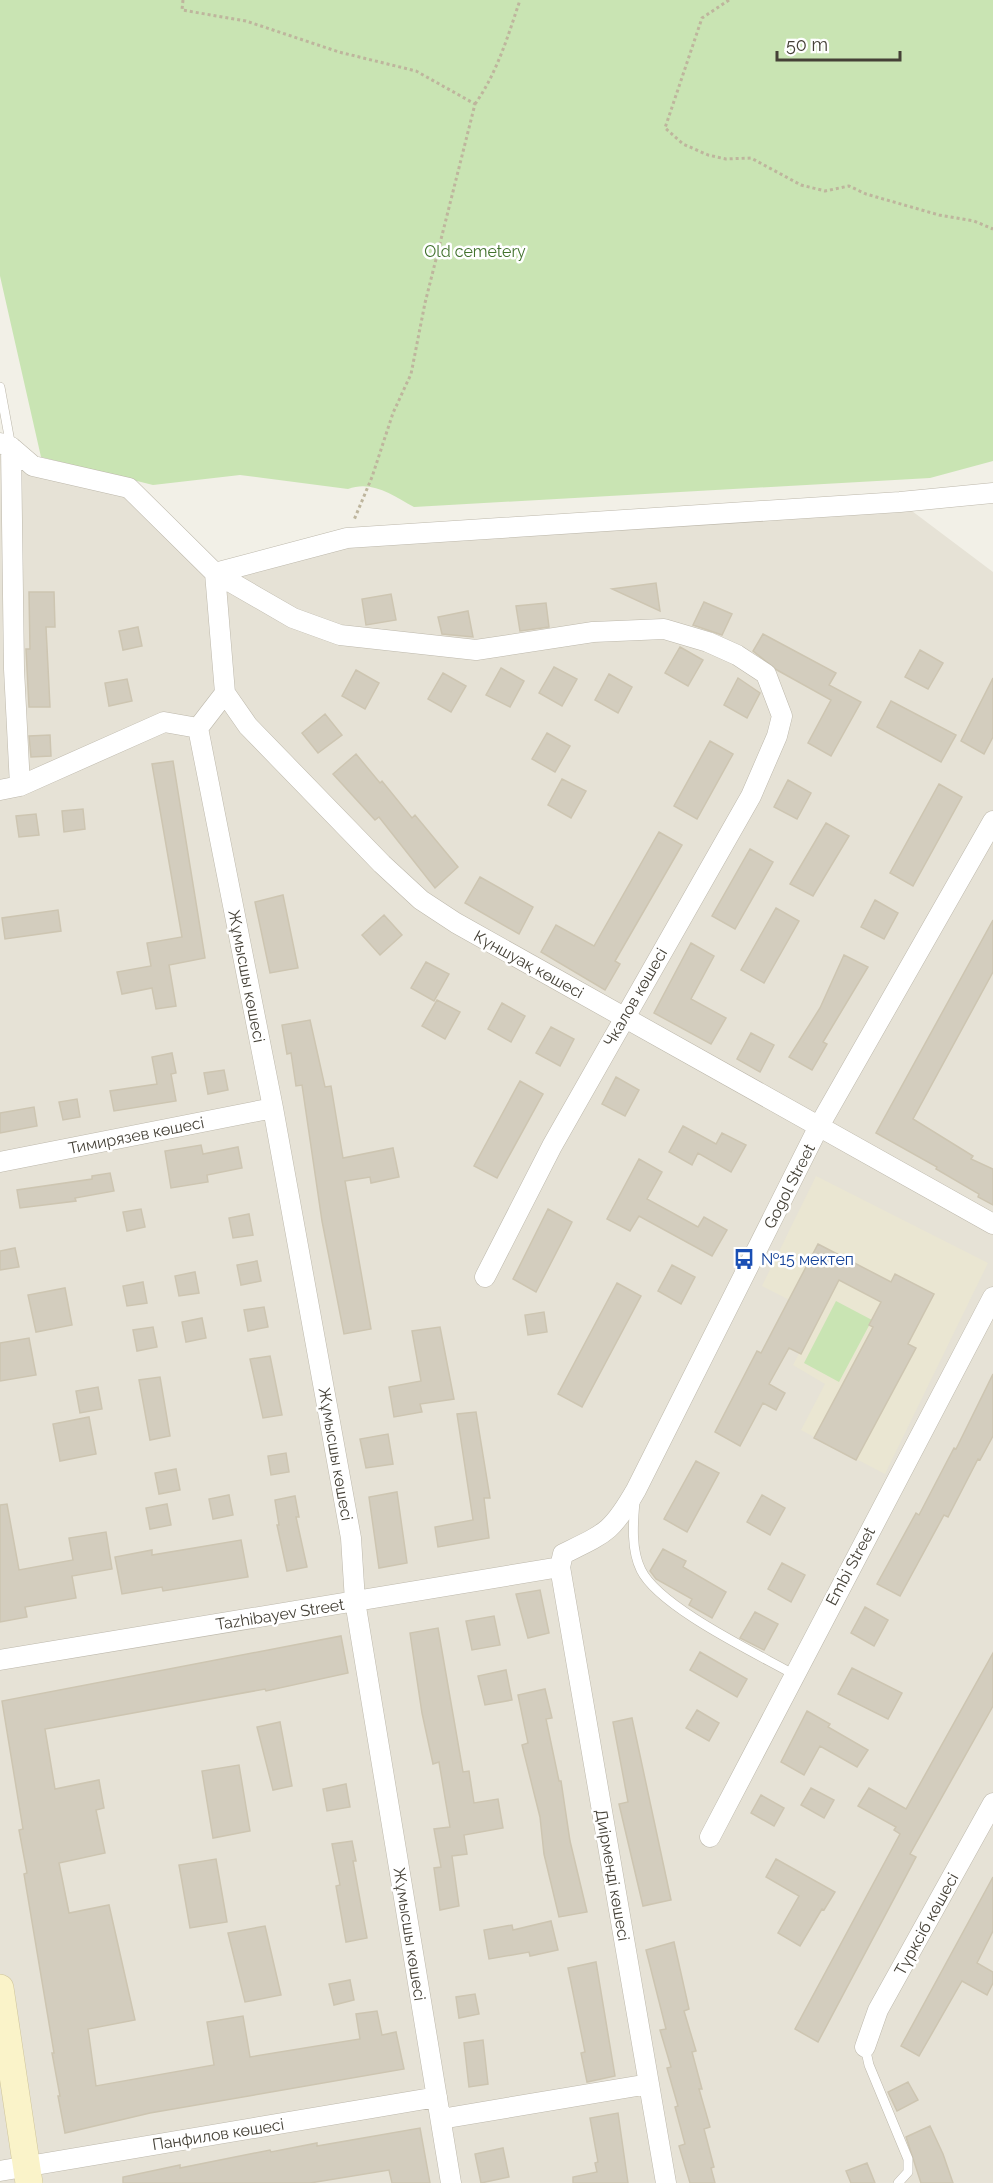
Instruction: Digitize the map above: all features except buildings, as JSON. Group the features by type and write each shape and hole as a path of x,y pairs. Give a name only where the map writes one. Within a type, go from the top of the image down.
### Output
{"main road":[{"path":"0,1988 28,2174"}],"street":[{"path":"0,790 20,786 164,722 198,728 225,693 215,573 129,488 33,466 6,445"},
{"path":"6,445 20,786"},
{"path":"215,573 347,538 900,502 993,493"},
{"name":"Чкалов көшесі","path":"215,573 293,618 340,634 476,650 593,632 664,629 718,646 766,674 782,716 777,736 751,796 623,1017 552,1146 485,1277"},
{"name":"Күншуақ көшесі","path":"225,693 256,734 382,864 421,900 456,923 993,1224"},
{"name":"Жұмысшы көшесі","path":"198,728 273,1108 351,1538 355,1601 452,2183"},
{"name":"Gogol Street","path":"561,1560 608,1532 621,1516 819,1126 993,820"},
{"name":"Тимирязев көшесі","path":"0,1162 273,1108"},
{"name":"Embi Street","path":"710,1838 993,1297"},
{"name":"Tazhibayev Street","path":"0,1660 355,1601 561,1560"},
{"name":"Диірменді көшесі","path":"561,1560 666,2183"},
{"name":"Түрксіб көшесі","path":"865,2047 878,2010 993,1803"},
{"path":"441,2119 649,2084"},
{"name":"Панфилов көшесі","path":"0,2171 28,2174 437,2097"}],"lane":[{"path":"0,387 6,445"},
{"path":"636,1490 634,1543 641,1570 653,1586 686,1612 794,1674"},
{"path":"865,2047 869,2065 908,2159 908,2172 898,2183"}],"path":[{"path":"183,0 182,10 246,21 339,52 416,71 476,104"},
{"path":"347,538 372,477 393,413 411,374 425,303 476,104 486,89 512,31 520,0"},
{"path":"729,0 702,18 665,128 683,144 708,156 726,159 751,158 801,185 825,190 849,186 866,194 939,215 974,221 993,229"}],"shaded area":[{"path":"0,443 34,466 129,488 215,573 347,538 900,502 993,572 993,2183 0,2183"},
{"path":"816,1176 988,1263 885,1474 801,1430 825,1384 793,1365 819,1315 762,1286"}],"green space":[{"name":"Old cemetery","path":"0,0 993,0 993,461 930,478 414,507 382,490 365,486 348,489 240,475 153,485 41,457 0,276"},
{"path":"836,1301 872,1320 839,1382 804,1363"}],"place":[{"name":"№15 мектеп","path":"744,1259"}]}
